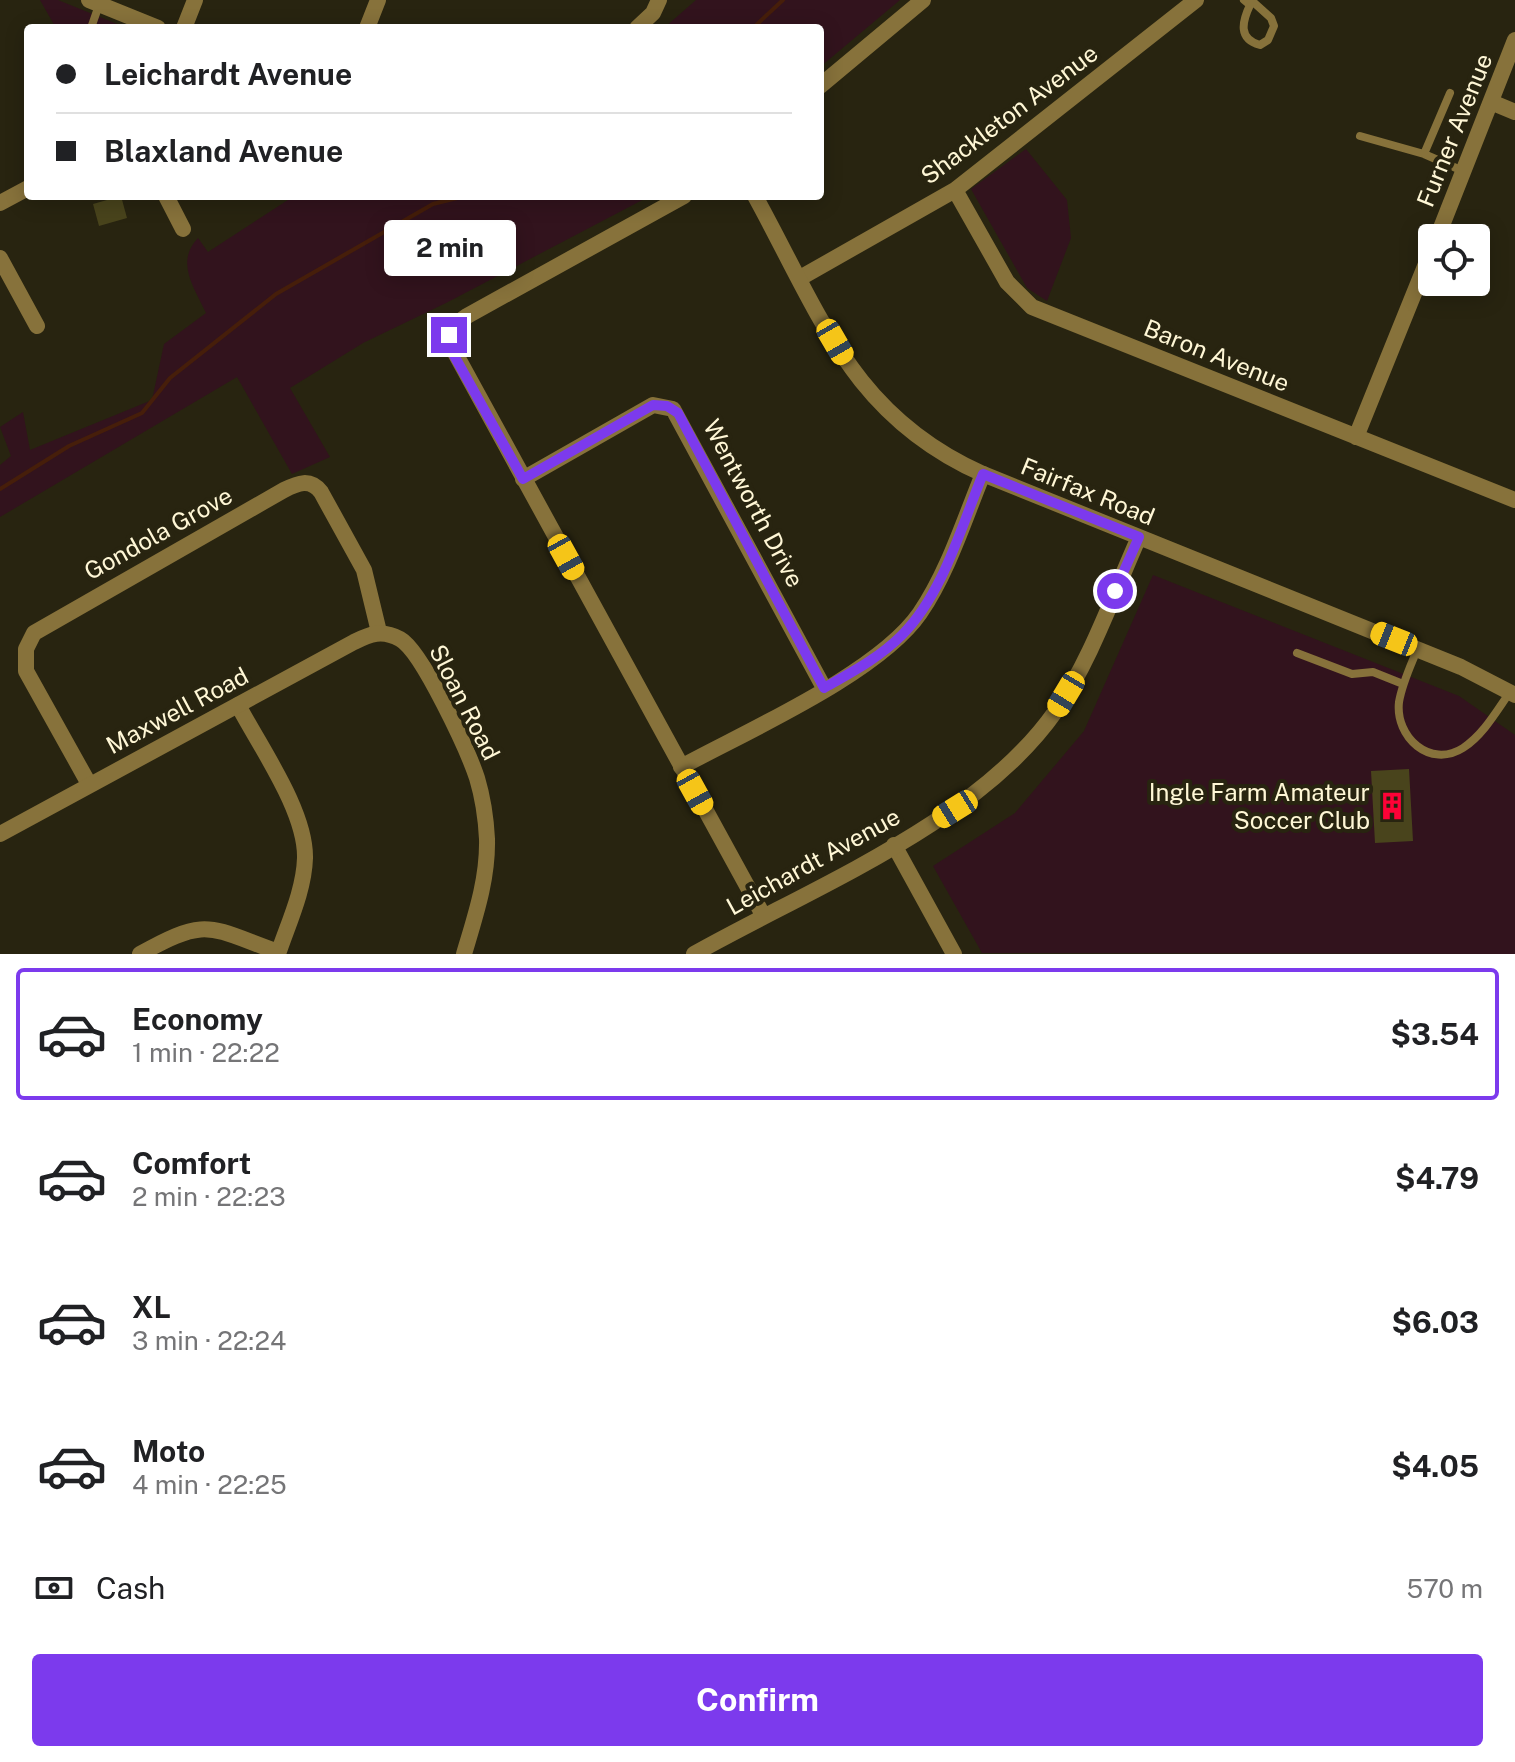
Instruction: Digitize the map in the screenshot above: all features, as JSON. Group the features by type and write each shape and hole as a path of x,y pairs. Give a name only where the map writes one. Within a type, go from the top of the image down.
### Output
{"street":[{"path":"186,24 195,0"},
{"path":"369,24 378,0"},
{"path":"641,24 653,13 659,0"},
{"path":"824,83 923,0"},
{"name":"Shackleton Avenue","path":"800,278 955,190 1196,0"},
{"path":"94,2 148,24"},
{"name":"Furner Avenue","path":"1443,224 1515,40"},
{"path":"1491,102 1515,112"},
{"path":"0,203 24,190"},
{"name":"Baron Avenue","path":"955,190 1007,282 1032,307 1515,500"},
{"path":"168,200 183,229"},
{"path":"677,200 467,316 449,335 451,350 763,915"},
{"name":"Fairfax Road","path":"757,200 845,359 880,406 929,446 983,474 1418,649 1513,694"},
{"path":"0,258 37,326"},
{"path":"1356,437 1418,284"},
{"name":"Wentworth Drive","path":"523,479 653,405 673,409 824,688"},
{"path":"681,767 876,657 913,622 937,583 983,474"},
{"name":"Gondola Grove","path":"89,784 26,671 26,649 34,633 40,626 284,490 304,482 314,485 321,492 364,570 379,632"},
{"name":"Leichardt Avenue","path":"694,954 894,845 971,798 1040,732 1080,668 1139,537"},
{"name":"Maxwell Road","path":"0,834 379,632"},
{"name":"Sloan Road","path":"379,632 404,641 415,654 459,736 477,780 487,853 481,893 464,954"},
{"path":"140,954 183,931 203,927 278,953 301,883 303,841 287,798 238,705"},
{"path":"894,845 954,954"}],"lane":[{"path":"1244,0 1250,5 1243,20 1244,32 1247,39 1260,45 1268,40 1274,26 1271,18 1251,0"},
{"path":"91,24 94,2"},
{"path":"1424,154 1450,93"},
{"path":"1360,136 1424,154 1463,172"},
{"path":"1418,649 1403,684 1399,704 1403,727 1416,746 1434,755 1454,753 1465,747 1481,733 1513,694"},
{"path":"1297,653 1352,674 1373,672 1403,684"}],"shaded area":[{"path":"40,0 58,0 117,24 54,24"},
{"path":"696,0 900,0 824,64 824,24 669,24"},
{"path":"1026,149 1067,200 1071,238 1047,301 1027,288 971,189"},
{"path":"288,200 642,200 363,343 290,388 330,457 292,474 237,377 0,517 0,465 11,456 0,427 23,412 30,450 152,400 164,344 206,313 187,265 191,247 198,238 208,252"},
{"path":"1153,575 1459,696 1515,735 1515,954 982,953 933,866 1015,813 1084,731"}],"building":[{"path":"122,200 127,218 99,226 93,204"},
{"name":"Ingle Farm Amateur Soccer Club","path":"1409,769 1413,841 1375,843 1371,771"}],"waterway":[{"path":"757,24 783,0"},
{"path":"0,489 69,446 142,413 170,378 276,294 433,204 449,200"}],"place":[{"name":"Ingle Farm Amateur Soccer Club","path":"1392,806"}],"route":[{"path":"449,335 451,350 523,479 653,405 661,404 678,413 824,688 876,657 913,622 937,583 983,474 1139,537 1115,591"}]}
